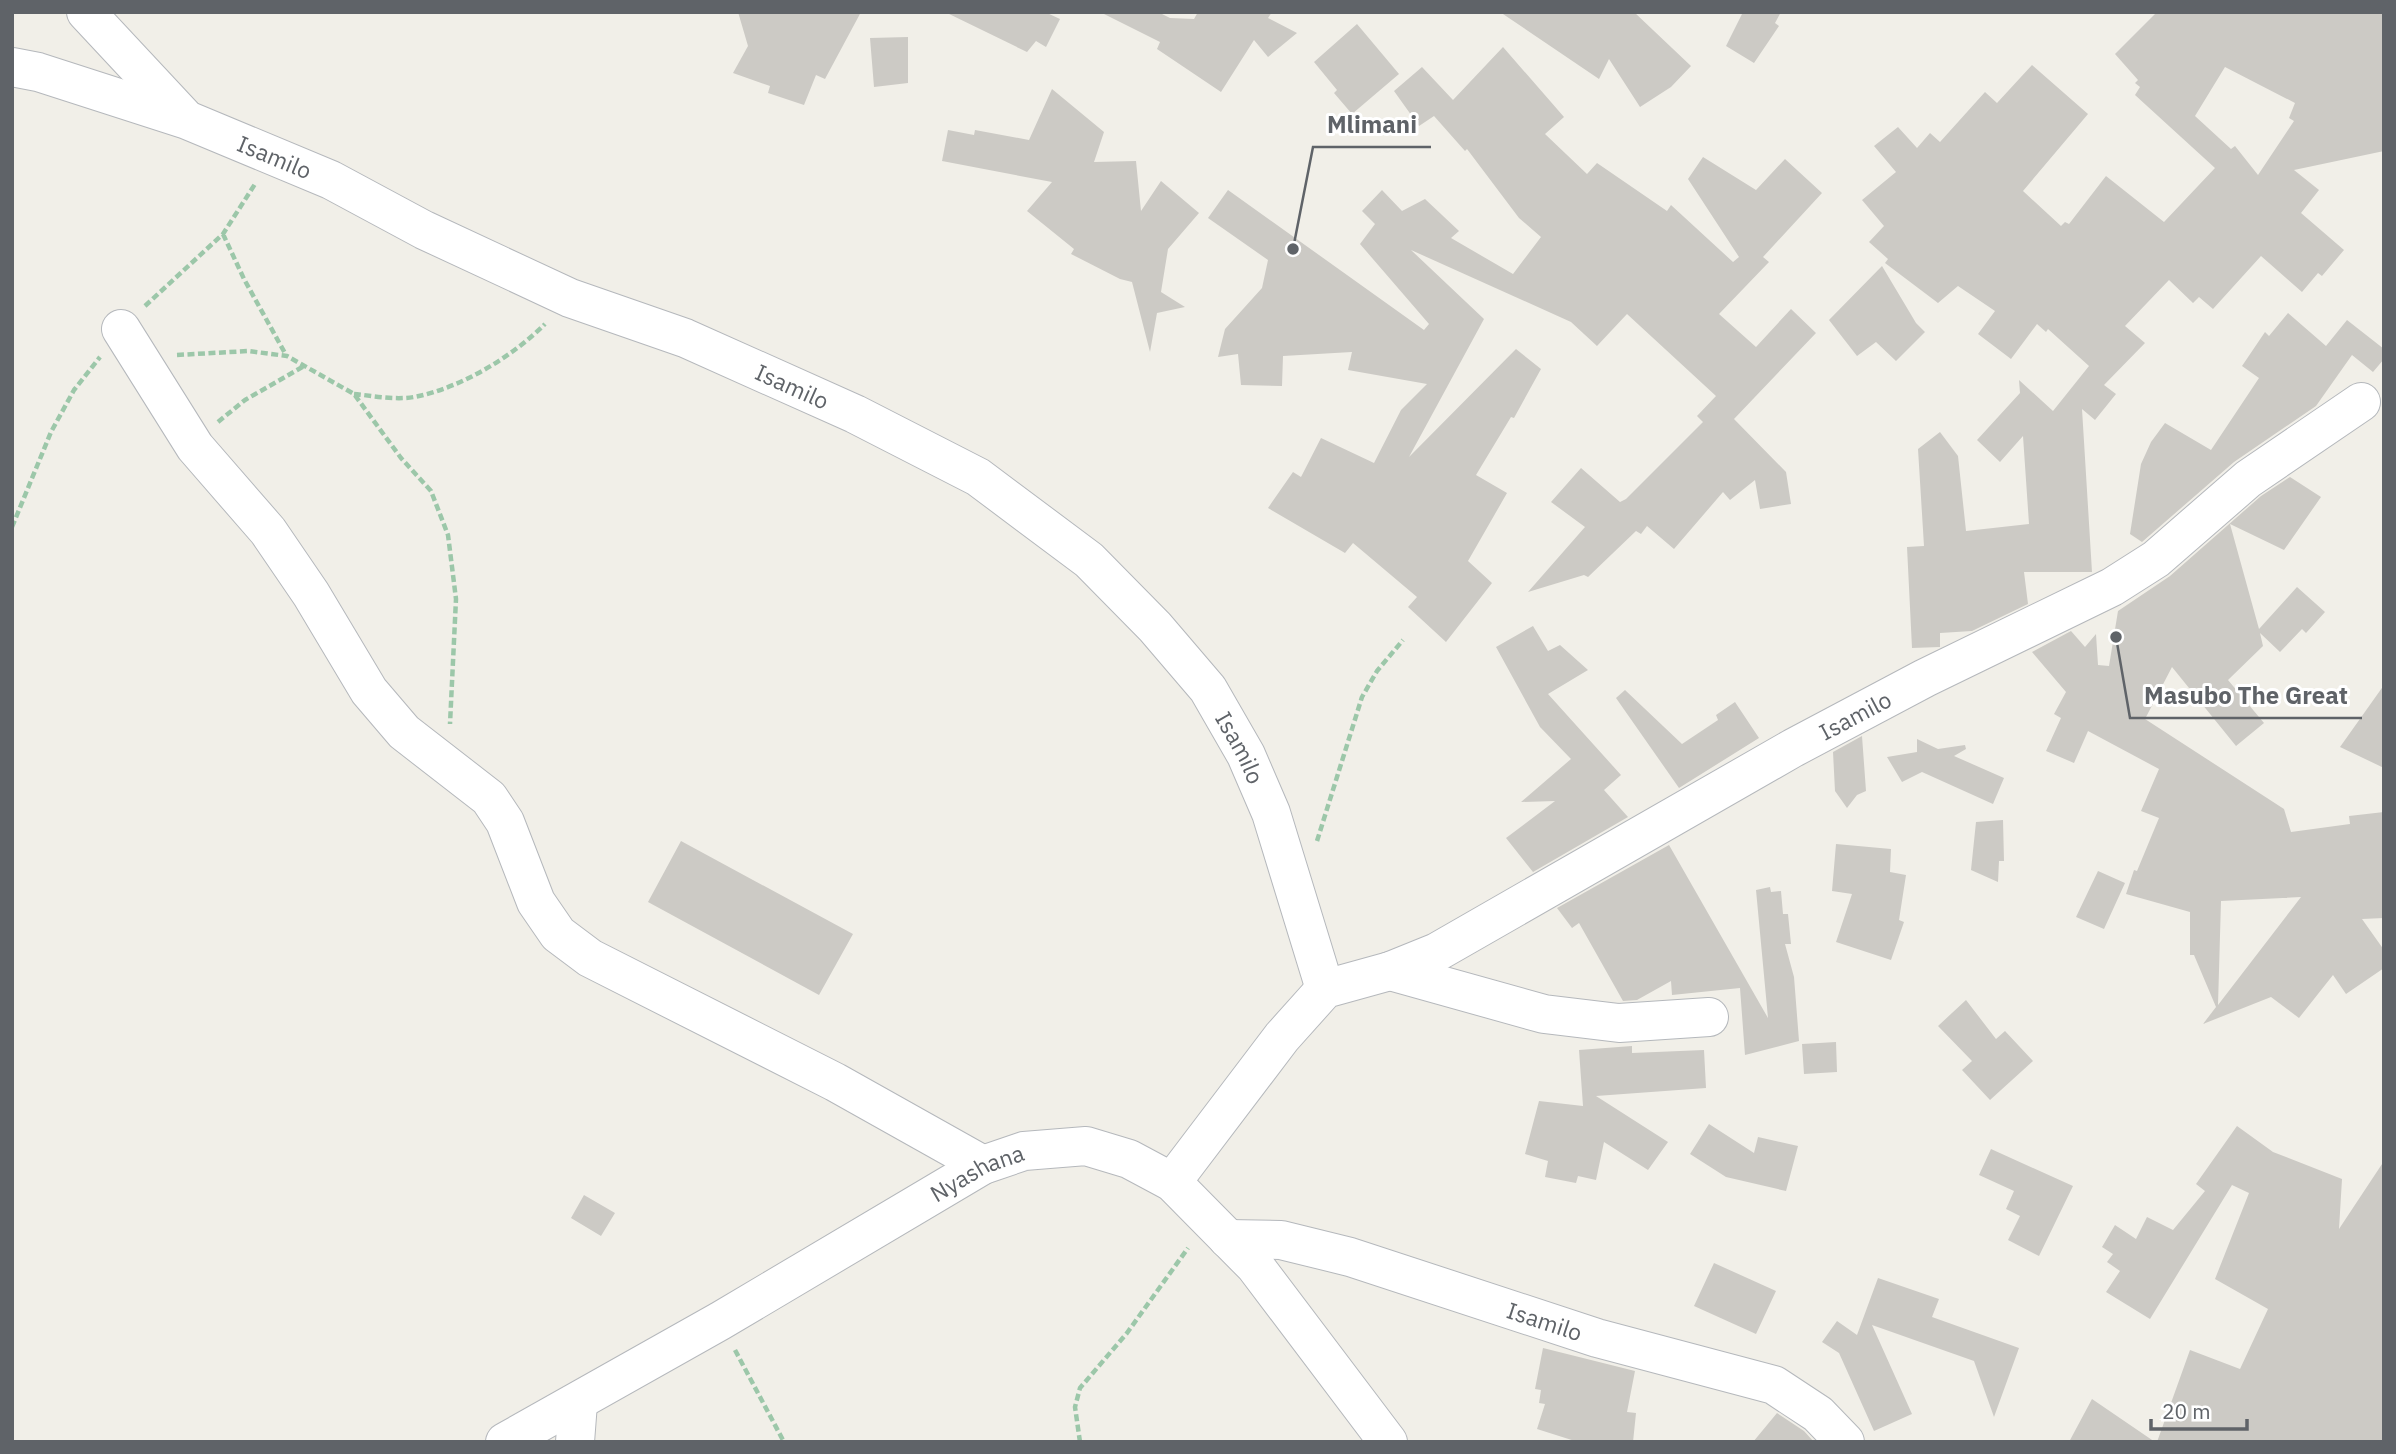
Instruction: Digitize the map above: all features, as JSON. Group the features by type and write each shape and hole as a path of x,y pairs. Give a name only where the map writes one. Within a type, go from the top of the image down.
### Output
{"street":[{"path":"86,12 187,120"},
{"name":"Isamilo","path":"12,66 187,120 331,180 424,230 570,298 685,338 855,414 978,477 1089,560 1155,627 1208,689 1245,755 1271,813 1325,989 1390,971 1437,952 1682,810 1865,710 2112,587 2156,559 2248,479 2361,402"},
{"path":"130,345 195,447 268,531 311,594 369,691 404,732 489,798 505,822 536,902 558,934 590,958 835,1082 983,1166"},
{"path":"1390,971 1463,994 1544,1014 1619,1023 1709,1017"},
{"path":"1172,1182 1196,1155 1282,1037 1325,989"},
{"name":"Nyashana","path":"505,1442 578,1403 983,1166 1024,1151 1086,1146 1129,1159 1172,1182 1255,1266 1388,1442"},
{"name":"Isamilo","path":"1218,1228 1350,1257 1597,1338 1774,1385 1818,1414 1845,1442"},
{"path":"575,1442 578,1403"}],"path":[{"path":"223,234 244,279 287,356"},
{"path":"130,345 287,356 354,394 393,398 418,396 449,386 513,350 570,298"},
{"path":"195,447 245,400 305,366"},
{"path":"354,394 401,458 431,491 448,535 456,599 450,683 450,770"},
{"path":"1298,898 1362,697 1377,671 1403,640"},
{"path":"1080,1442 1076,1407 1080,1388 1218,1228"},
{"path":"720,1321 784,1442"}],"building":[{"path":"738,12 861,12 825,79 816,75 804,105 768,93 770,86 733,73 748,46"},
{"path":"945,12 1045,12 1060,19 1046,47 1036,41 1027,52"},
{"path":"1100,12 1158,12 1170,18 1194,19 1198,12 1272,12 1268,18 1297,33 1268,57 1254,40 1221,92 1157,49 1160,42"},
{"path":"1500,12 1634,12 1691,66 1671,87 1640,107 1609,59 1599,79"},
{"path":"1743,12 1781,12 1775,23 1779,26 1754,63 1726,46"},
{"path":"2157,12 2384,12 2384,151 2294,170 2319,190 2301,213 2344,250 2322,276 2318,273 2302,292 2261,256 2213,309 2199,297 2193,303 2169,280 2125,326 2145,343 2104,385 2116,394 2095,420 2082,409 2092,572 2024,572 2028,604 1972,631 1940,633 1940,647 1912,648 1907,547 1924,546 1918,449 1940,432 1958,456 1966,531 2029,524 2023,436 2000,462 1977,440 2020,393 2019,380 2053,411 2089,366 2048,329 2046,332 2037,324 2011,359 1978,334 1995,311 1958,286 1938,303 1885,263 1888,259 1869,242 1884,226 1862,200 1896,172 1874,146 1898,127 1917,148 1930,133 1940,142 1985,92 1997,103 2032,65 2088,114 2023,191 2061,226 2065,222 2069,224 2106,176 2164,222 2215,168 2135,95 2140,87 2135,83 2138,80 2115,54","holes":["2225,67 2295,103 2289,118 2294,121 2258,175 2235,146 2231,149 2195,116"]},
{"path":"1357,24 1399,74 1352,114 1334,93 1337,90 1314,62"},
{"path":"908,37 908,83 874,87 870,38"},
{"path":"1503,47 1564,117 1545,134 1587,174 1597,163 1667,211 1671,205 1733,262 1739,257 1688,179 1703,157 1756,190 1785,159 1822,193 1763,257 1769,262 1719,314 1756,347 1791,309 1816,333 1734,419 1786,472 1791,504 1760,509 1755,480 1730,500 1723,492 1674,549 1647,526 1641,534 1636,531 1588,577 1584,575 1528,592 1585,527 1551,502 1581,468 1620,502 1626,499 1703,422 1697,416 1716,396 1627,314 1597,346 1571,322 1411,250 1484,319 1409,457 1516,349 1541,369 1514,418 1511,417 1476,475 1507,493 1468,561 1492,583 1446,642 1408,607 1417,597 1353,543 1345,553 1268,508 1293,472 1301,477 1321,438 1374,463 1401,410 1427,384 1348,370 1352,352 1283,356 1282,386 1241,385 1238,354 1218,357 1225,329 1262,288 1268,260 1208,218 1228,190 1424,330 1429,324 1360,244 1375,224 1362,211 1382,190 1402,211 1425,199 1459,231 1451,238 1513,274 1541,237 1519,218 1467,149 1465,151 1434,116 1419,126 1394,91 1422,67 1453,100"},
{"path":"1052,89 1104,132 1094,162 1136,161 1141,211 1161,181 1199,213 1168,249 1161,292 1185,307 1157,313 1150,352 1132,282 1120,279 1071,254 1074,249 1027,211 1052,182 942,161 948,130 974,135 975,130 1029,140"},
{"path":"1882,266 1916,323 1925,332 1896,361 1876,342 1857,356 1829,320"},
{"path":"2288,313 2326,346 2347,320 2384,349 2384,359 2373,372 2352,355 2316,406 2234,462 2142,542 2130,534 2141,464 2151,442 2165,423 2211,450 2259,378 2242,366 2265,332 2269,336"},
{"path":"2290,477 2321,497 2284,550 2230,524 2259,629 2297,587 2325,612 2306,633 2302,629 2280,652 2260,633 2263,646 2228,680 2264,723 2236,746 2172,667 2145,719 2284,809 2291,832 2350,824 2349,816 2384,812 2384,918 2362,919 2384,950 2384,968 2346,994 2333,975 2299,1018 2271,997 2203,1024 2216,1007 2194,955 2190,955 2190,912 2126,894 2134,870 2137,871 2159,818 2141,811 2159,769 2088,731 2074,763 2046,751 2061,718 2054,714 2066,692 2032,652 2071,631 2085,647 2096,634 2098,665 2109,666 2118,611 2170,576 2261,496","holes":["2301,897 2218,1005 2221,901"]},
{"path":"1533,626 1548,651 1560,645 1588,670 1548,694 1621,775 1604,790 1628,817 1533,872 1506,838 1555,801 1521,802 1571,759 1540,727 1496,647"},
{"path":"2384,685 2384,768 2340,747"},
{"path":"1625,690 1682,744 1718,720 1716,715 1735,702 1759,738 1679,788 1616,698"},
{"path":"1862,736 1866,791 1857,795 1847,808 1835,791 1833,752"},
{"path":"1917,739 1938,749 1965,745 1966,749 1954,756 2004,778 1993,804 1922,772 1902,782 1887,757 1917,752"},
{"path":"2003,820 2004,861 1999,861 1998,882 1971,870 1976,822"},
{"path":"681,841 853,934 819,995 648,902"},
{"path":"1836,844 1891,849 1890,872 1906,875 1899,920 1904,922 1891,960 1836,942 1852,894 1832,891"},
{"path":"1669,845 1768,1018 1756,890 1770,887 1771,892 1781,891 1783,914 1788,914 1791,944 1785,944 1794,977 1799,1041 1745,1055 1740,988 1672,995 1671,981 1637,1000 1623,1001 1579,923 1572,928 1557,908"},
{"path":"2098,871 2125,883 2104,929 2076,917"},
{"path":"1966,1000 1996,1039 2005,1031 2033,1061 1990,1100 1962,1070 1972,1061 1938,1026"},
{"path":"1836,1042 1837,1072 1804,1074 1802,1044"},
{"path":"1632,1046 1632,1053 1704,1050 1706,1088 1596,1096 1668,1142 1648,1170 1604,1142 1596,1180 1578,1176 1576,1183 1545,1177 1548,1161 1525,1154 1539,1101 1583,1106 1579,1050"},
{"path":"1709,1124 1754,1153 1758,1137 1798,1146 1786,1191 1726,1177 1690,1154"},
{"path":"2237,1126 2273,1152 2342,1179 2339,1229 2384,1161 2384,1442 2157,1442 2190,1350 2240,1369 2268,1309 2215,1279 2249,1193 2232,1185 2150,1319 2106,1292 2120,1271 2107,1262 2113,1254 2102,1247 2115,1225 2136,1239 2147,1217 2173,1230 2205,1191 2196,1184"},
{"path":"1991,1149 2073,1186 2039,1256 2008,1240 2020,1216 2006,1209 2014,1191 1979,1175"},
{"path":"584,1195 615,1213 601,1236 571,1218"},
{"path":"1714,1263 1776,1291 1756,1334 1694,1306"},
{"path":"1878,1278 1939,1299 1932,1317 2019,1348 1994,1417 1974,1361 1872,1325 1912,1414 1874,1431 1839,1353 1822,1342 1837,1321 1857,1335"},
{"path":"1543,1348 1635,1371 1627,1412 1636,1413 1633,1442 1578,1442 1537,1429 1545,1404 1539,1403 1541,1390 1535,1389"},
{"path":"2092,1399 2155,1442 2069,1442"},
{"path":"1777,1413 1804,1431 1814,1442 1753,1442"}],"place":[{"name":"Mlimani","path":"1293,249"},
{"name":"Masubo The Great","path":"2116,637"}]}
